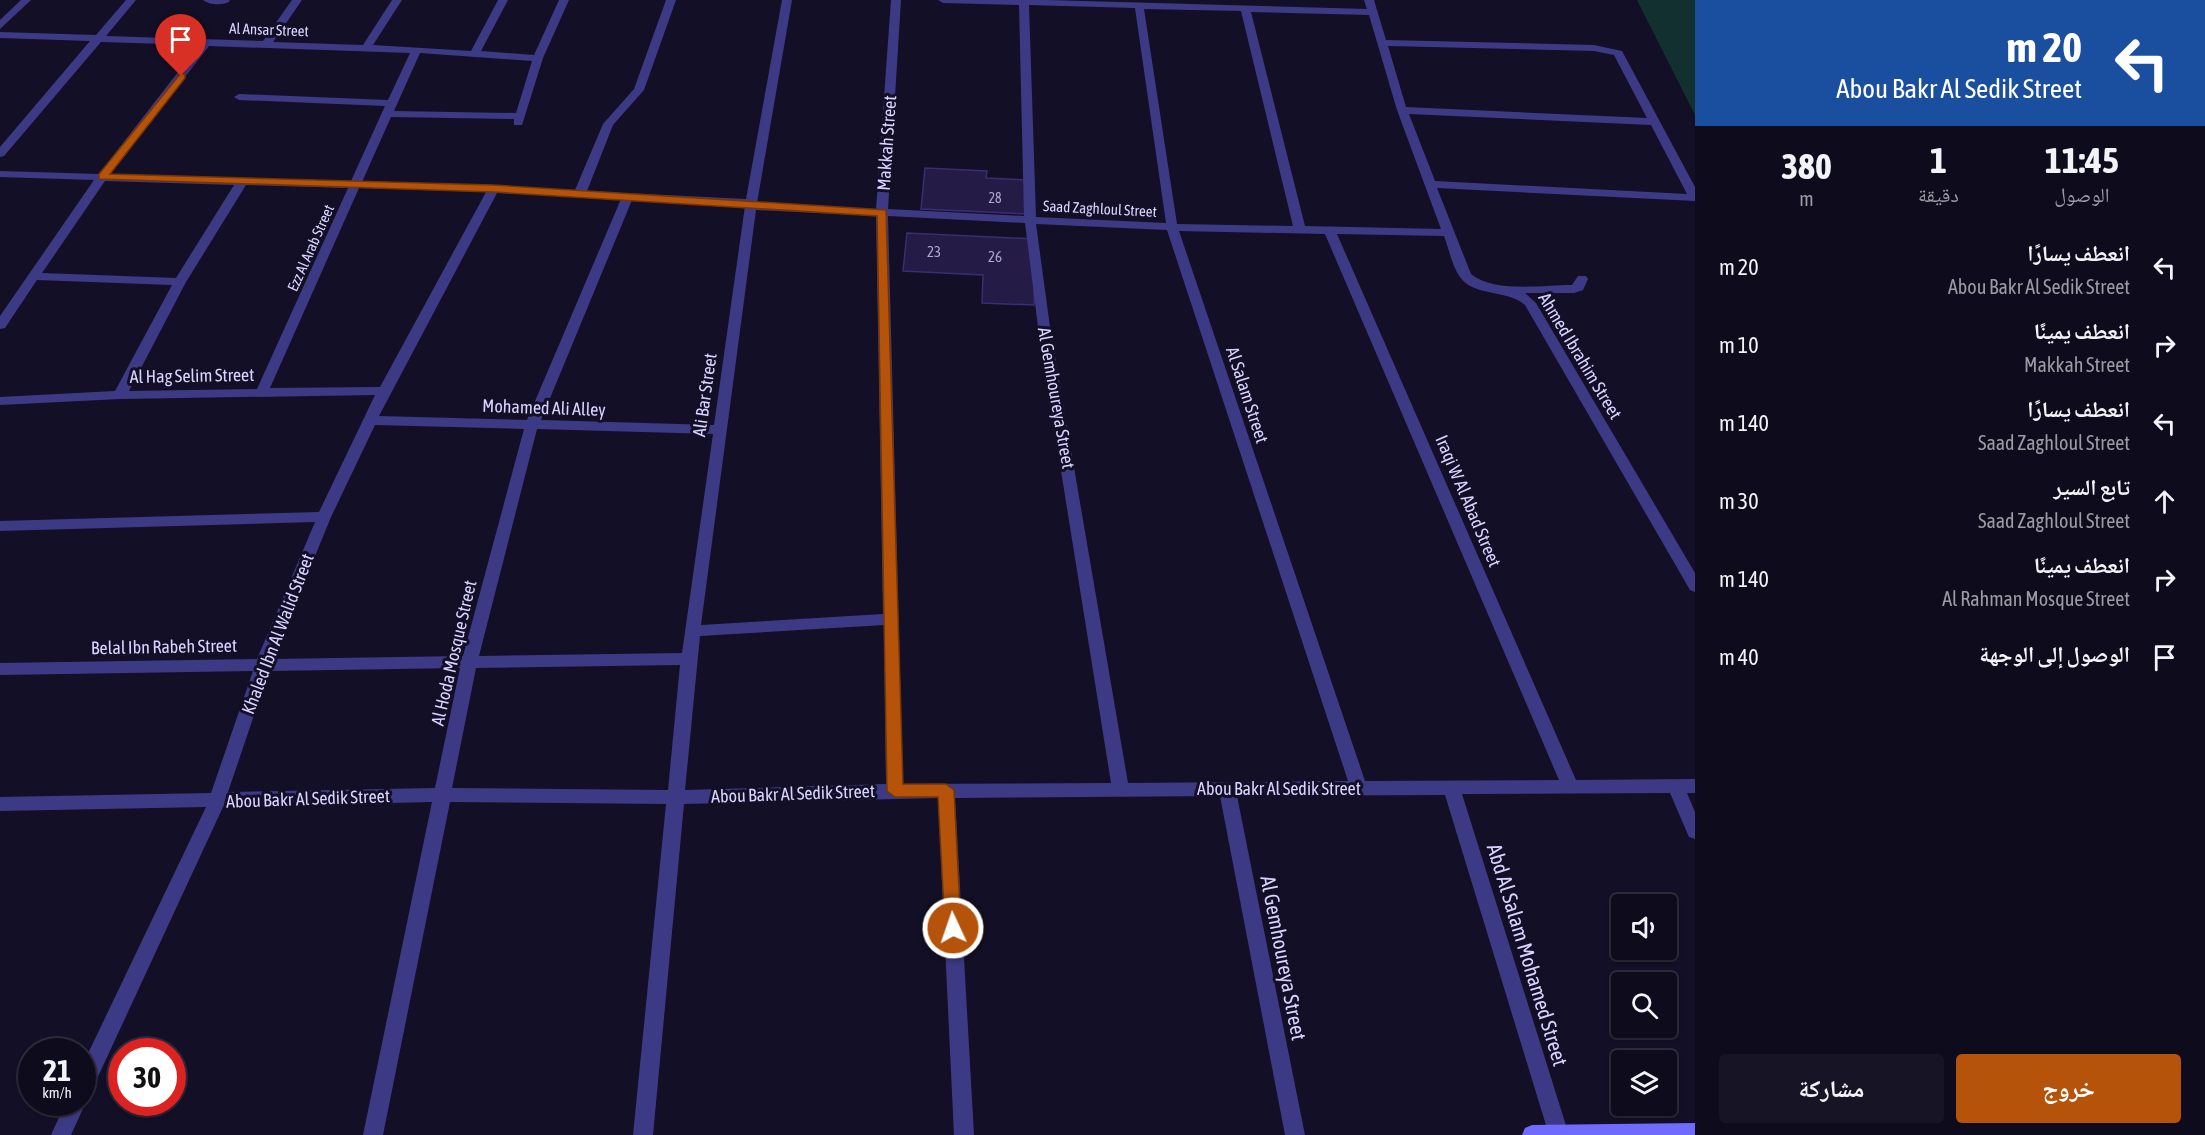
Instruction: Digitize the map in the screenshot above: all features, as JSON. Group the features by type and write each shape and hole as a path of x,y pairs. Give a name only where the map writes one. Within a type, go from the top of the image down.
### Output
{"street":[{"path":"0,26 26,0"},
{"path":"0,154 131,0"},
{"path":"208,0 225,1"},
{"path":"266,44 297,0"},
{"path":"366,48 397,0"},
{"path":"474,54 503,0"},
{"path":"239,97 519,120 538,58 564,0"},
{"path":"580,193 608,124 639,90 671,0"},
{"name":"Ali Bar Street","path":"644,1135 692,631 718,430 751,205 787,0"},
{"name":"Makkah Street","path":"895,791 882,213 896,0"},
{"path":"943,0 1116,2 1139,5 1370,6"},
{"name":"Al Gemhoureya Street","path":"1024,2 1030,220 1044,327 1121,791"},
{"name":"Al Salam Street","path":"1139,5 1172,227 1359,788"},
{"path":"1237,5 1300,230"},
{"name":"Ahmed Ibrahim Street","path":"1370,6 1402,110 1468,280 1482,285 1508,289 1525,297 1530,303 1695,586"},
{"name":"Al Ansar Street","path":"0,35 416,50 538,58"},
{"path":"2,318 103,177 207,42"},
{"path":"1382,43 1611,50 1622,57 1695,198"},
{"name":"Ezz Al Arab Street","path":"262,392 416,50"},
{"path":"1402,110 1656,122"},
{"name":"Saad Zaghloul Street","path":"0,174 493,189 882,213 1172,227 1448,233"},
{"path":"120,395 180,282 243,180"},
{"path":"1429,184 1695,198"},
{"name":"Khaled Ibn Al Walid Street","path":"96,1059 218,801 263,664 324,517 384,391 493,189"},
{"name":"Al Hoda Mosque Street","path":"373,1135 470,660 531,427 628,196"},
{"name":"Iraqi W Al Abad Street","path":"1329,230 1571,787"},
{"path":"34,276 180,282"},
{"path":"1508,289 1574,290 1579,287 1582,279"},
{"name":"Al Hag Selim Street","path":"0,401 120,395 384,391"},
{"name":"Mohamed Ali Alley","path":"370,420 531,427 718,430"},
{"path":"0,526 324,517"},
{"path":"692,631 892,619"},
{"name":"Belal Ibn Rabeh Street","path":"0,669 470,660 689,659"},
{"path":"1676,786 1695,832"},
{"name":"Abou Bakr Al Sedik Street","path":"0,804 444,795 675,797 946,790 1121,791 1695,786"},
{"name":"Al Gemhoureya Street","path":"1227,789 1295,1135"},
{"name":"Abd Al Salam Mohamed Street","path":"1452,789 1558,1135"},
{"path":"946,790 964,1135"},
{"path":"61,1135 70,1116"},
{"path":"1532,1135 1695,1133"}],"green space":[{"path":"1637,0 1695,0 1695,115"}],"building":[{"path":"925,168 987,171 986,178 1027,180 1027,214 921,209"},
{"path":"907,233 1035,239 1034,305 982,303 983,275 903,271"}],"route":[{"path":"181,76 103,177 493,189 751,203 751,206 882,213 895,791 946,790 953,928"}]}
